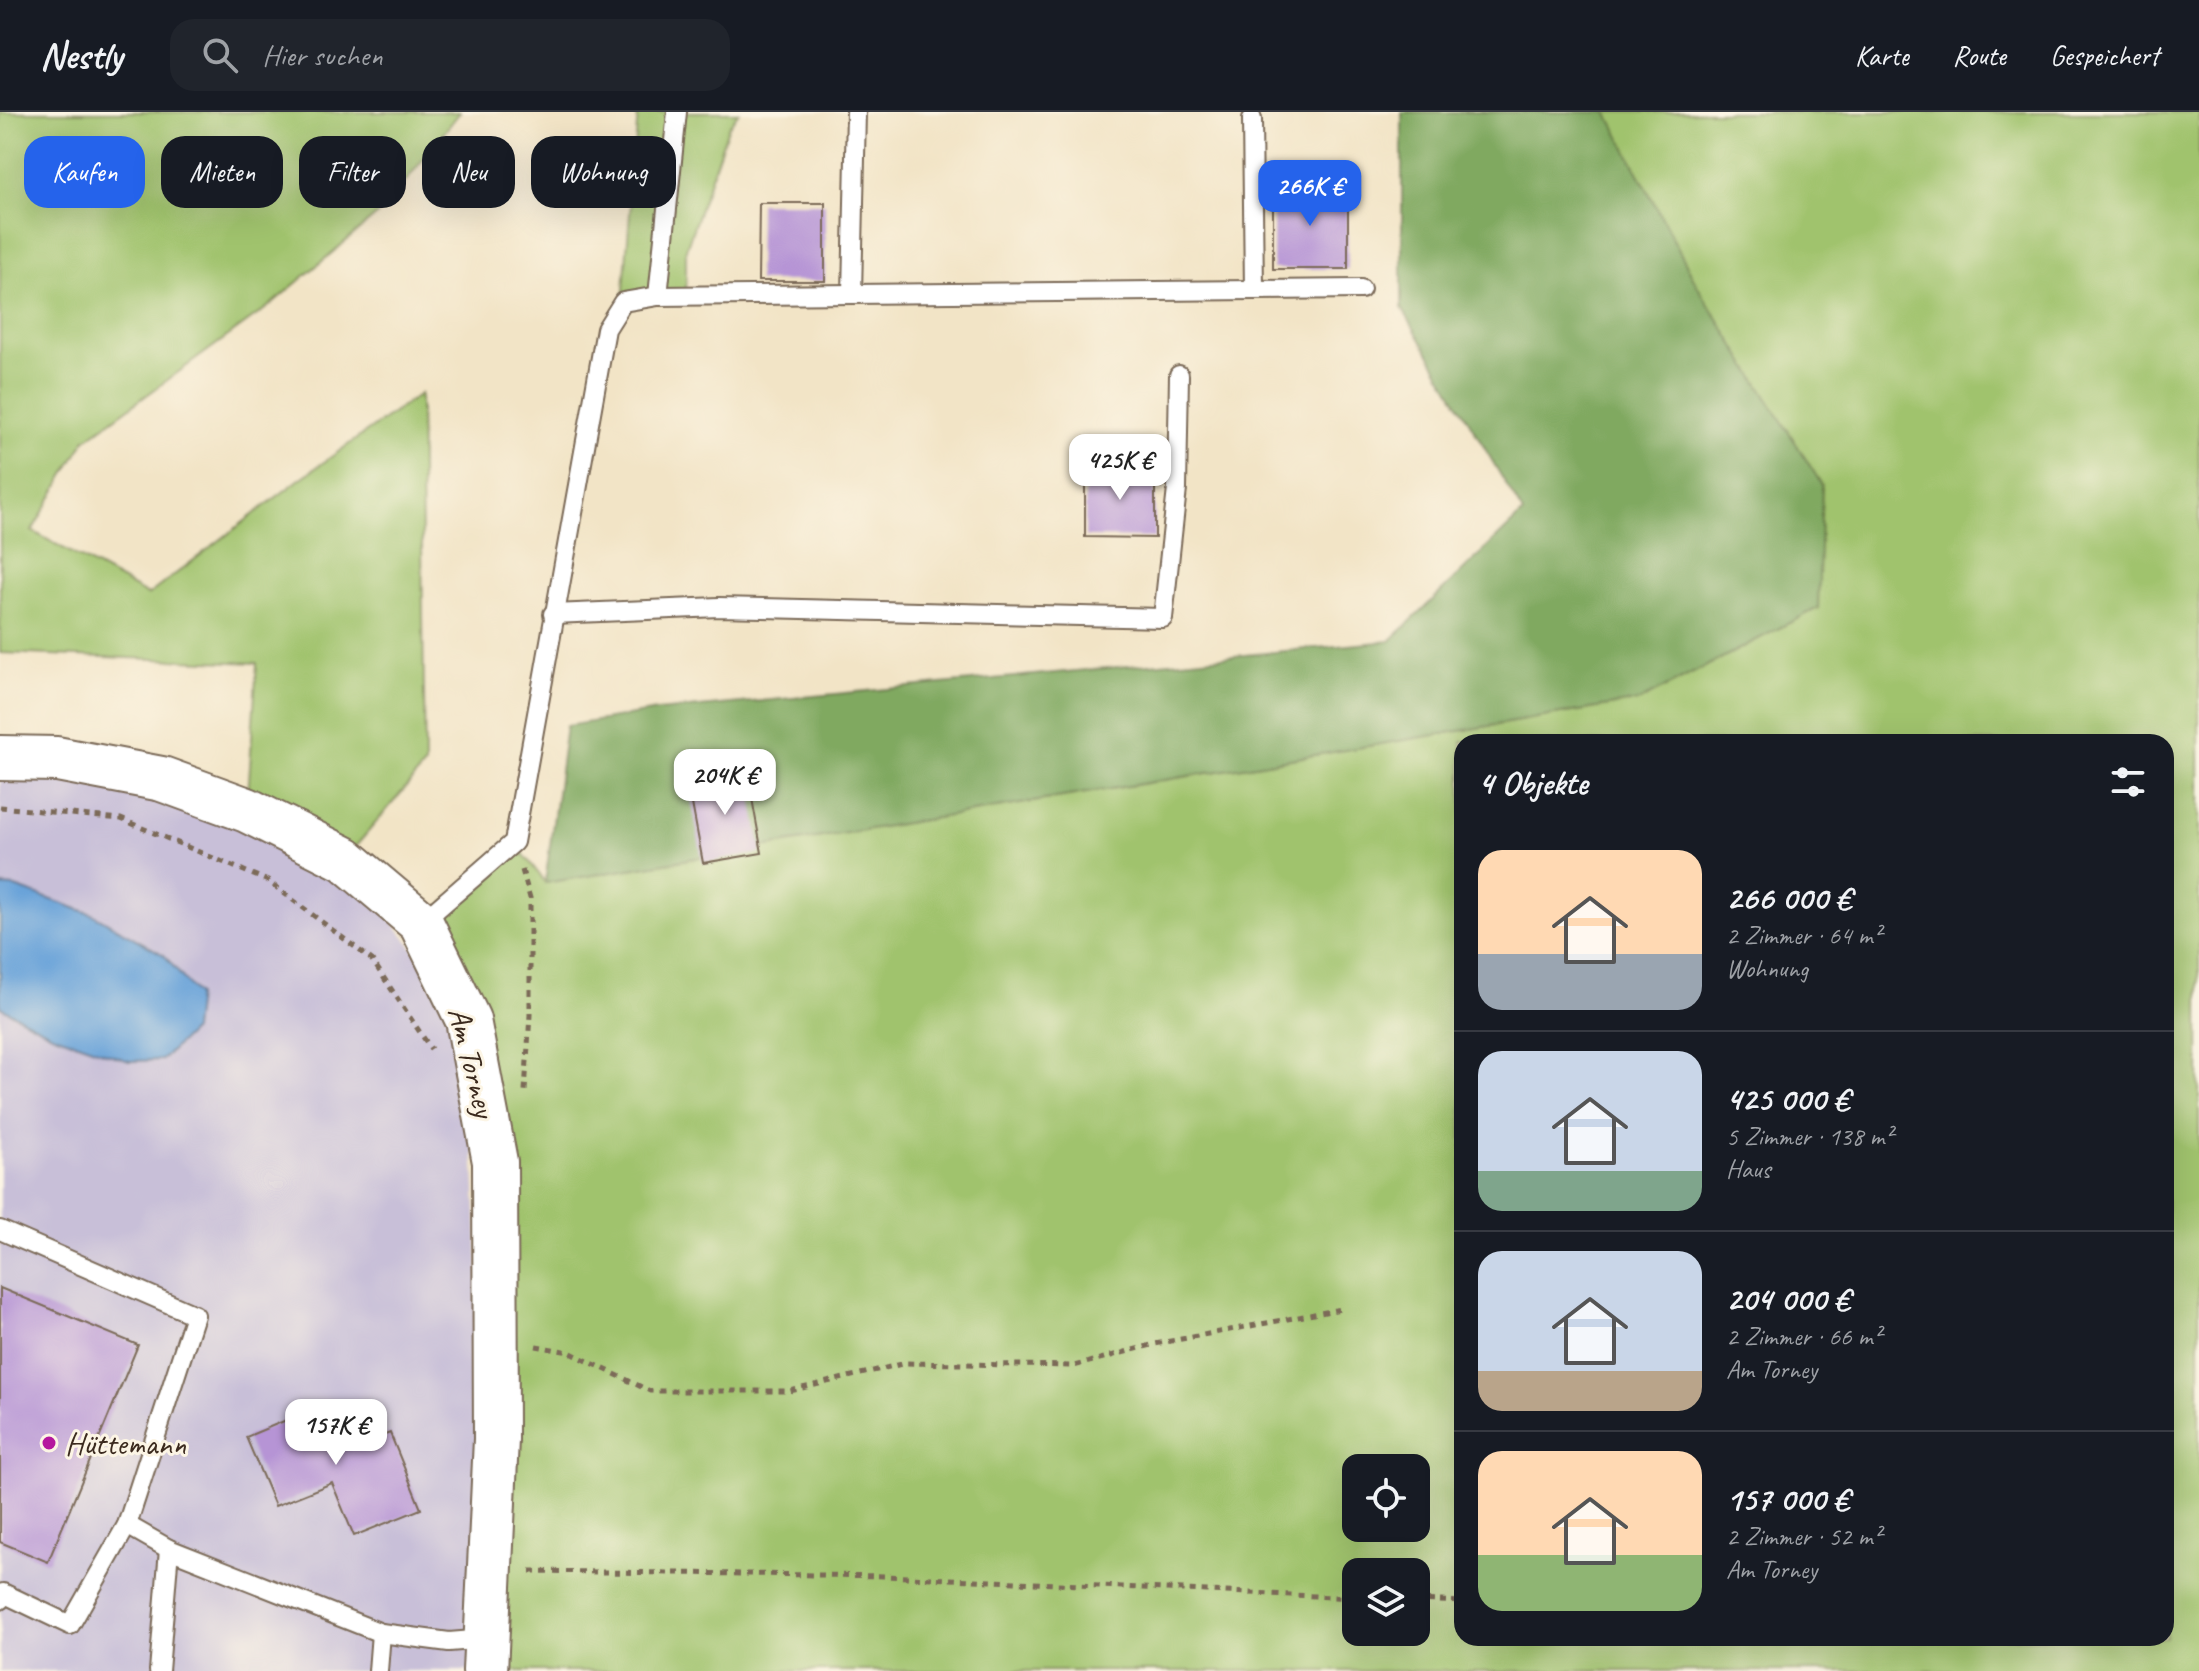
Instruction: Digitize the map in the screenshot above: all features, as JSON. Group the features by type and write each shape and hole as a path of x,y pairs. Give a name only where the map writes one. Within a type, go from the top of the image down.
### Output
{"street":[{"name":"Am Torney","path":"0,758 57,759 162,779 247,810 345,859 421,923 468,1020 495,1162 496,1439 486,1655"}],"lane":[{"path":"658,296 677,112"},
{"path":"852,294 856,112"},
{"path":"1252,119 1254,290"},
{"path":"421,923 514,842 606,329 623,302 658,296 1361,289"},
{"path":"553,614 719,607 1163,618 1177,489 1179,375"},
{"path":"0,1230 195,1315 127,1525 70,1625 3,1593 0,1600"},
{"path":"127,1525 169,1549 381,1633 449,1642 486,1655"},
{"path":"159,1671 169,1549"},
{"path":"378,1671 381,1633"}],"path":[{"path":"0,807 121,819 268,881 372,960 432,1050"},
{"path":"495,1339 569,1352 650,1391 790,1391 906,1363 1074,1366 1155,1344 1341,1309"},
{"path":"490,1570 887,1576 1342,1597"},
{"path":"1430,1601 1454,1602"}],"shaded area":[{"path":"0,758 57,759 345,859 468,1020 495,1671 0,1671"}],"green space":[{"path":"0,112 460,112 441,136 422,136 422,161 406,181 406,136 299,136 299,208 385,208 268,307 85,440 32,531 148,595 300,479 420,394 425,765 345,859 247,810 257,663 0,653"},
{"path":"638,112 739,112 728,128 686,249 686,297 623,302 630,208 676,208 676,136 636,136"},
{"path":"1402,112 1607,112 1698,287 1822,485 1818,608 1639,701 545,883 566,726 657,711 1390,641 1523,513 1402,308"},
{"path":"1591,112 2199,112 2199,1671 495,1671 495,1162 421,923 514,842 546,883 1639,701 1818,608"}],"water":[{"path":"0,886 15,887 92,914 164,955 197,995 193,1030 162,1060 129,1061 52,1034 0,1007"}],"building":[{"path":"1273,186 1348,186 1348,269 1273,269"},
{"path":"759,203 825,203 825,281 758,281"},
{"path":"1085,467 1155,467 1155,538 1085,537"},
{"path":"747,771 762,853 703,863 688,782"},
{"name":"Hüttemann","path":"0,1288 138,1345 48,1562 0,1542"},
{"path":"322,1405 330,1423 360,1410 372,1440 390,1433 421,1509 354,1536 332,1483 275,1506 246,1437"}],"place":[{"name":"Hüttemann","path":"49,1443"}]}
